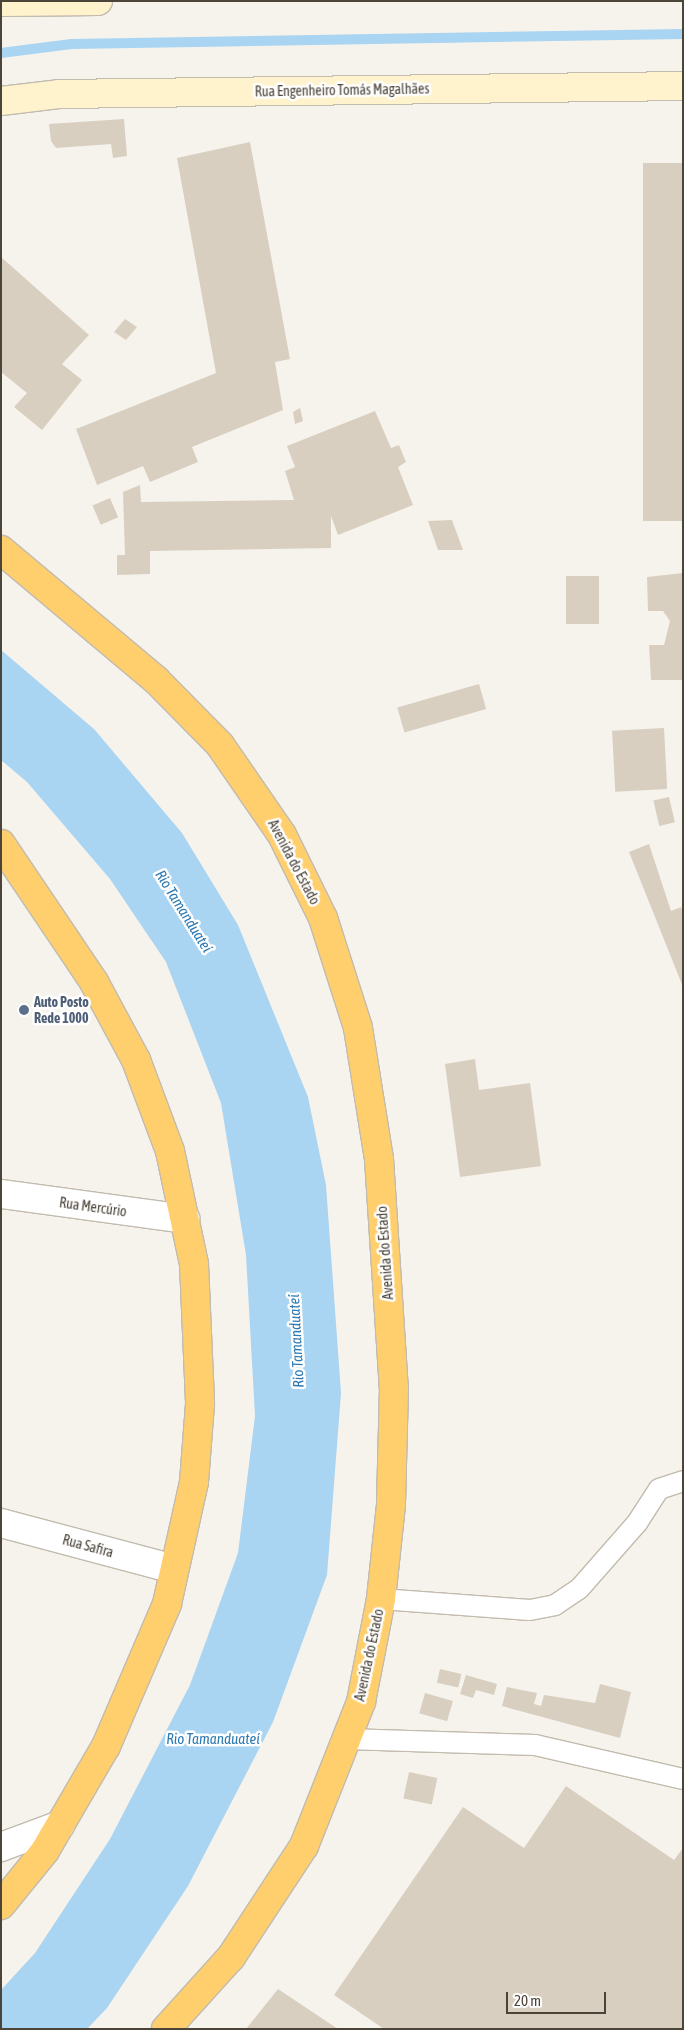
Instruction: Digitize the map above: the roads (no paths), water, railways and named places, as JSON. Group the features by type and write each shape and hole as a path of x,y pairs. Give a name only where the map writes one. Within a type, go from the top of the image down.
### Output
{"highway":[{"name":"Avenida do Estado","path":"1,550 156,680 220,745 282,835 323,918 358,1028 379,1159 394,1388 391,1504 381,1599 361,1702 304,1846 232,1956 166,2029"},
{"path":"1,844 94,982 136,1060 170,1151 194,1264 200,1404 194,1482 167,1604 106,1746 60,1825 1,1905"}],"street":[{"path":"1,2 98,1"},
{"name":"Rua Engenheiro Tomás Magalhães","path":"1,101 59,94 683,86"},
{"name":"Rua Mercúrio","path":"1,1194 185,1219"},
{"name":"Rua Safira","path":"1,1523 174,1569"},
{"path":"1,1847 60,1825"}],"lane":[{"path":"381,1599 530,1610 556,1605 579,1589 637,1523 659,1489 683,1481"},
{"path":"346,1739 535,1745 683,1779"}],"water":[{"name":"Rio Tamanduateí","path":"1,650 94,729 182,833 238,925 308,1097 326,1185 341,1393 327,1575 273,1722 188,1886 107,2008 87,2029 1,2029 1,1990 35,1953 110,1839 190,1685 238,1553 255,1416 246,1255 221,1103 166,962 110,879 27,782 1,760"}],"waterway":[{"path":"1,53 71,44 683,34"}],"place":[{"name":"Auto Posto Rede 1000","path":"24,1010"}]}
